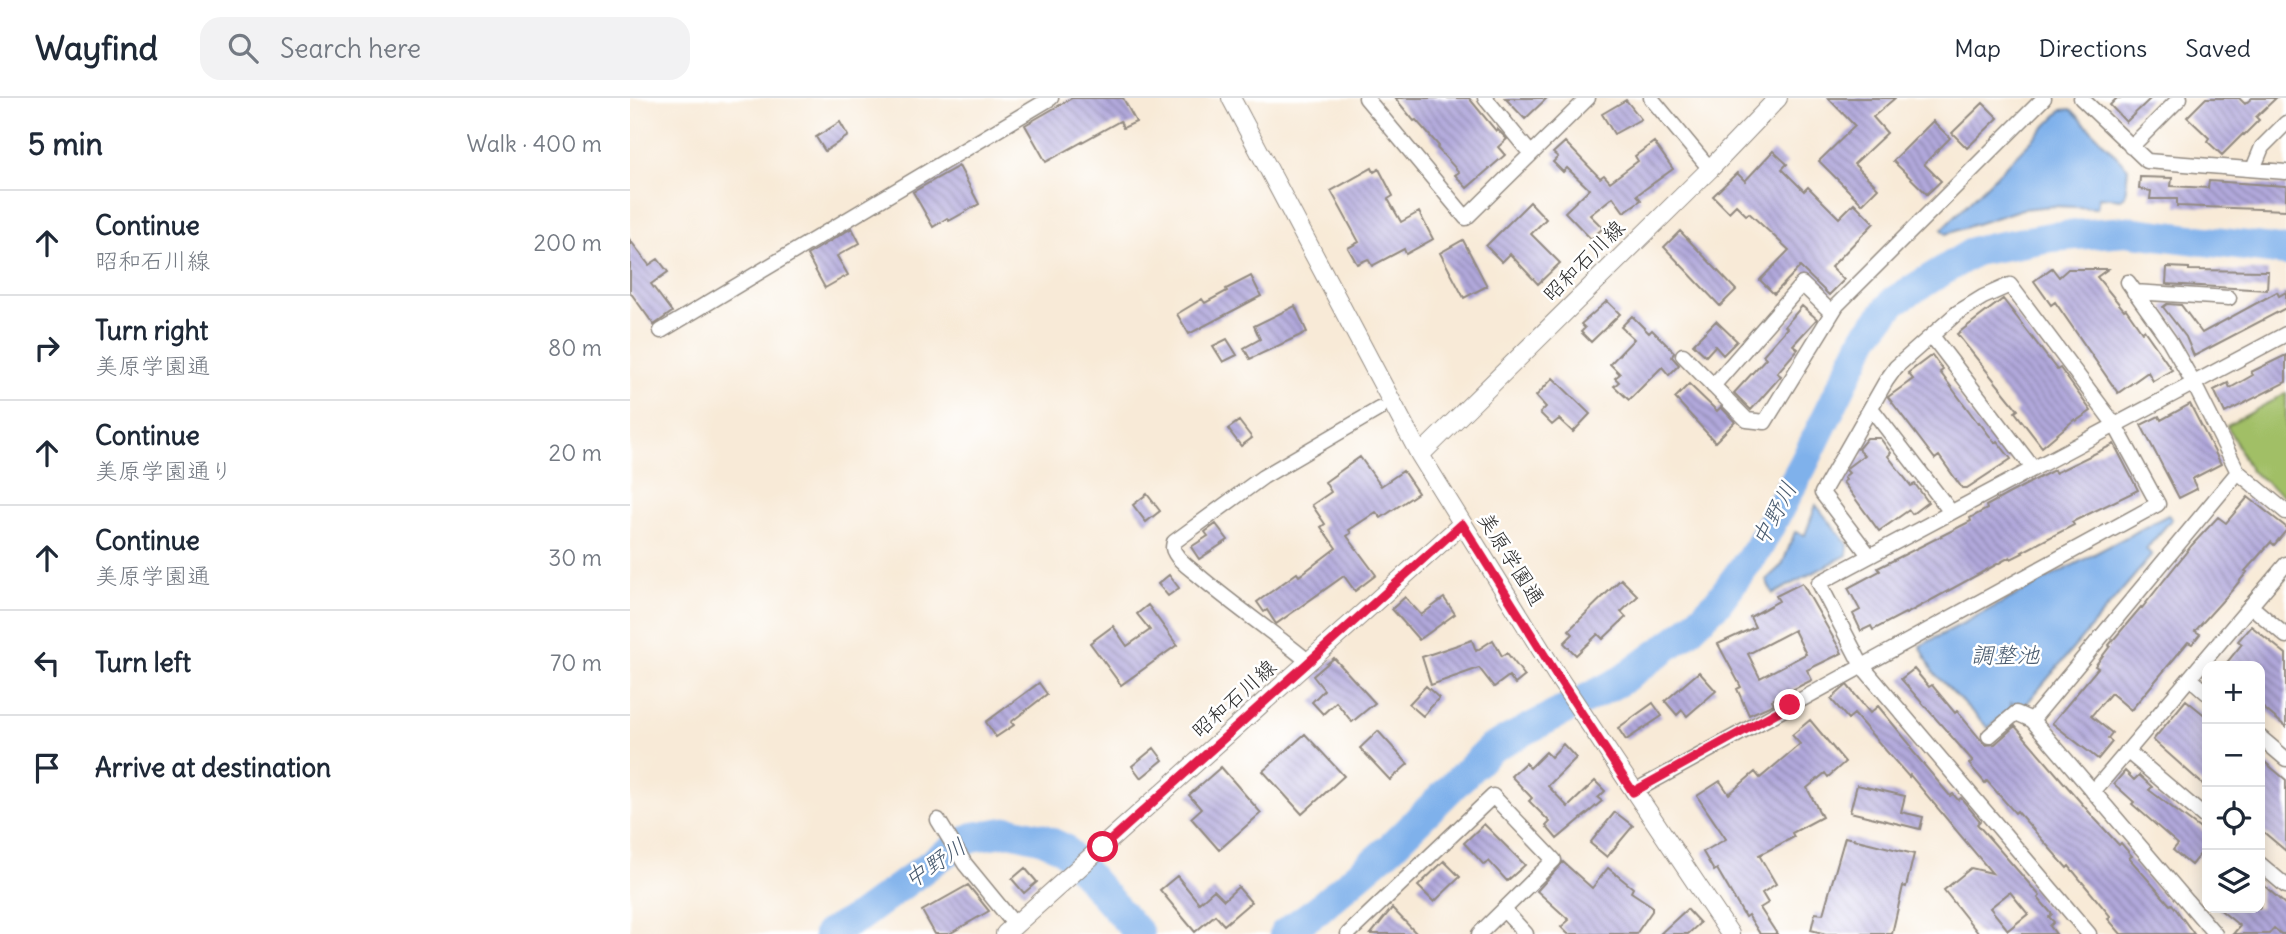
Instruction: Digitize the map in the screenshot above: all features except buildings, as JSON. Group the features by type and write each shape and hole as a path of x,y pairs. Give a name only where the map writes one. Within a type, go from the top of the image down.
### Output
{"street":[{"path":"661,331 1051,98"},
{"name":"美原学園通","path":"1231,98 1420,456 1633,792"},
{"path":"1366,98 1466,218 1588,98"},
{"path":"1485,98 1531,154"},
{"path":"1651,98 1710,169"},
{"name":"昭和石川線","path":"1420,456 1779,98"},
{"path":"1683,355 1747,420 1765,422 1832,313 2044,98"},
{"path":"2081,98 2147,161 2286,172"},
{"path":"2131,147 2180,98"},
{"path":"2253,169 2262,147 2286,123"},
{"path":"1713,386 1802,284 1832,313"},
{"path":"1730,934 1633,792 2158,504 2115,425 2010,285 1957,313 1896,367 1822,494 1869,555"},
{"path":"2229,298 2131,287 2169,340 2238,472 2286,512"},
{"path":"2089,934 1861,666 1819,583 2286,334"},
{"path":"1932,336 2034,468"},
{"path":"1871,408 1951,512"},
{"path":"1309,662 1183,562 1174,552 1174,542 1263,477 1379,409"},
{"path":"2032,720 2238,472"},
{"name":"昭和石川線","path":"1010,929 1462,524"},
{"path":"2093,792 2286,564"},
{"path":"2252,607 2286,636"},
{"path":"2190,678 2202,689"},
{"path":"1989,736 2016,713 2032,720 2215,934"},
{"path":"2265,741 2286,760"},
{"path":"2127,751 2202,815"},
{"path":"1349,934 1493,796 1553,860 1479,934"},
{"path":"938,820 1010,929"},
{"path":"2265,867 2286,886"},
{"path":"1504,910 1526,934"}],"green space":[{"path":"2286,393 2286,498 2250,470 2227,426"}],"water":[{"path":"2071,109 2128,168 2125,196 2121,199 2099,197 2097,208 2052,206 2022,209 1946,234 1942,229 2062,110"},
{"path":"1816,505 1848,545 1847,555 1773,594 1766,580 1782,565 1795,532 1805,535"},
{"name":"調整池","path":"2168,515 2172,519 2146,549 2152,555 2023,708 2011,703 2011,709 1988,728 1933,672 1920,646"}],"waterway":[{"name":"中野川","path":"1284,934 1316,911 1391,847 1490,749 1622,680 1687,632 1718,602 1758,548 1803,465 1866,336 1894,301 1975,251 2051,237 2126,231 2286,251"},
{"name":"中野川","path":"828,934 859,917 940,857 973,837 1010,831 1041,838 1063,848 1139,934"}],"route":[{"path":"1103,847 1462,524 1633,792 1790,705"}]}
